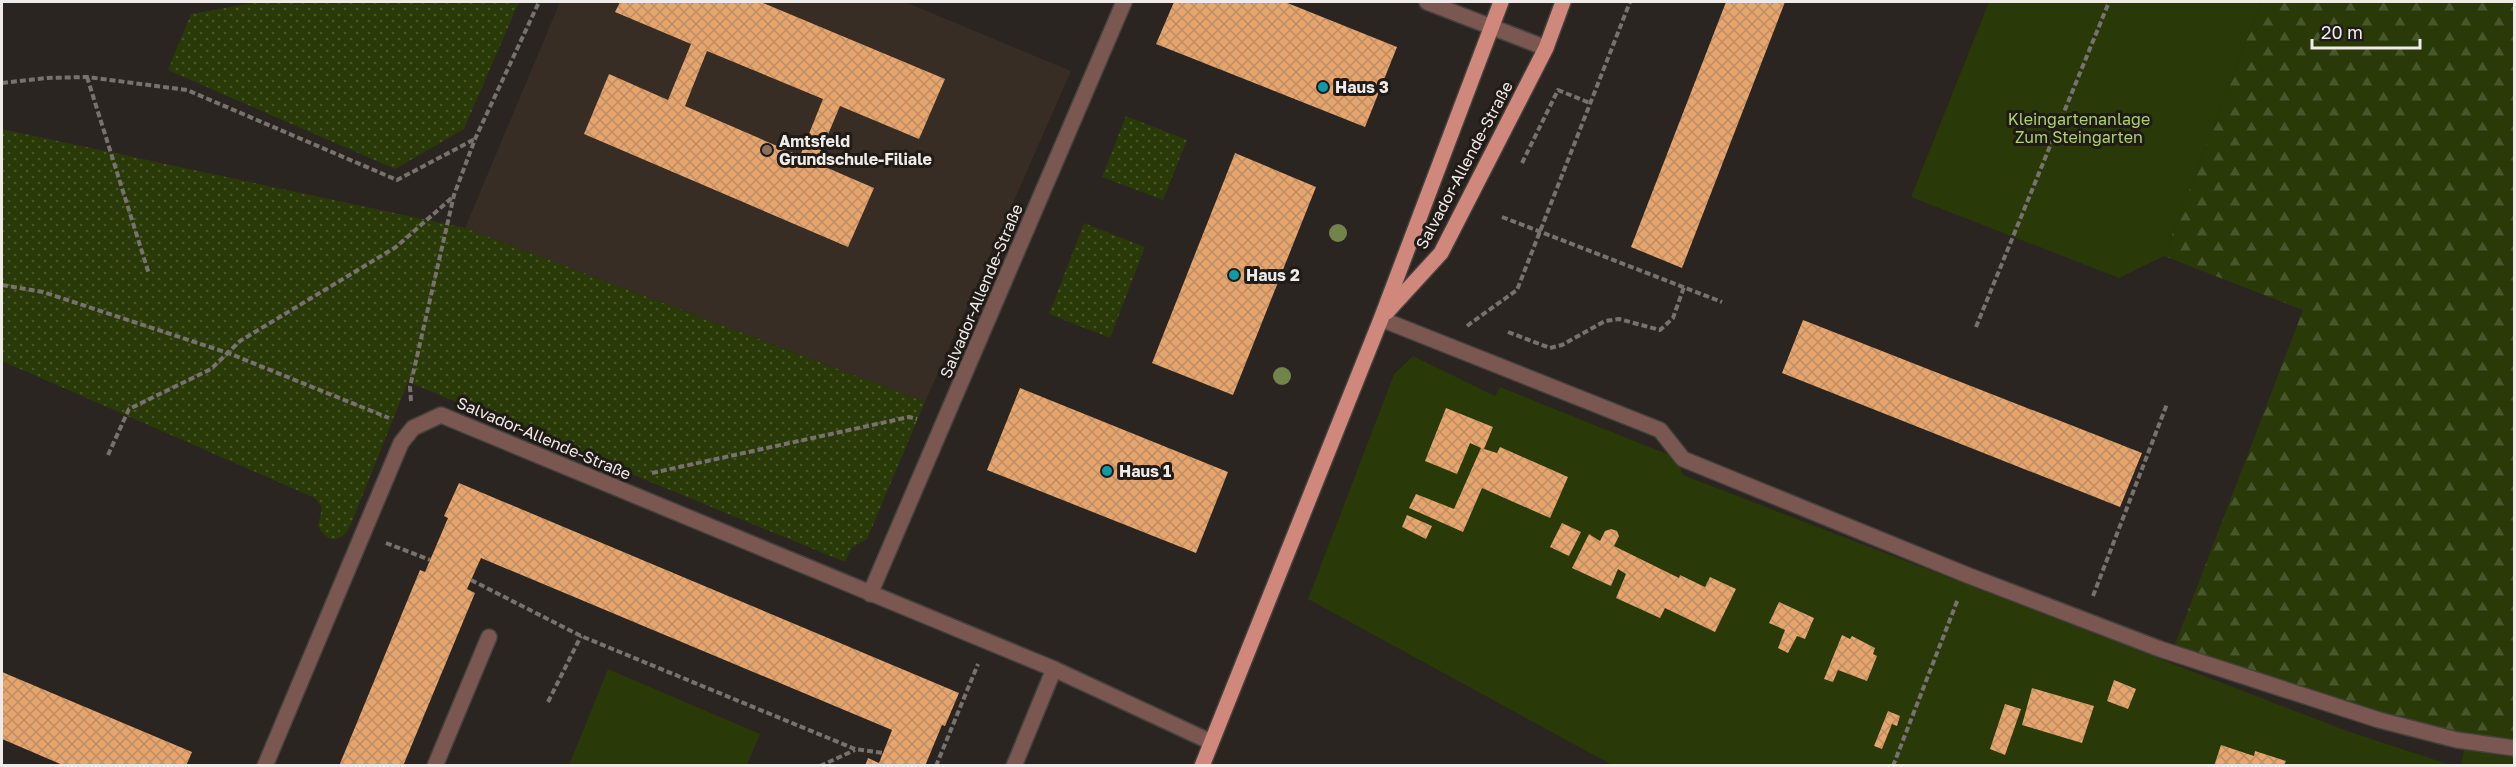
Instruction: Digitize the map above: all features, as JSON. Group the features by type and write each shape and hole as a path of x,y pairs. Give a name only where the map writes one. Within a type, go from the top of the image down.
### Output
{"main road":[{"name":"Salvador-Allende-Straße","path":"1202,765 1381,319 1501,2"},
{"name":"Salvador-Allende-Straße","path":"1381,319 1442,253 1546,48 1563,2"}],"street":[{"name":"Salvador-Allende-Straße","path":"870,594 1124,2"},
{"path":"1427,2 1546,48"},
{"path":"1381,319 1660,430 1683,459 1967,576 2160,649 2368,716 2457,741 2514,748"},
{"name":"Salvador-Allende-Straße","path":"413,428 441,415 1054,669 1211,742"},
{"path":"265,765 401,443 413,428"},
{"path":"435,765 489,637"},
{"path":"1014,765 1054,669"}],"path":[{"path":"2,285 43,292 228,352 413,428 410,387 454,195 474,139 538,2"},
{"path":"1443,344 1517,290 1630,2"},
{"path":"1976,327 2109,2"},
{"path":"2,83 46,78 87,77 187,90 397,180 474,139"},
{"path":"87,77 149,273"},
{"path":"1522,163 1558,90 1590,103"},
{"path":"108,455 129,409 211,369 240,341 396,247 454,195"},
{"path":"1502,217 1722,302"},
{"path":"1508,332 1550,348 1562,345 1605,321 1619,319 1660,330 1673,318 1684,287"},
{"path":"2089,607 2167,404"},
{"path":"638,497 652,472 909,417 944,424"},
{"path":"363,533 430,560"},
{"path":"1893,765 1967,576"},
{"path":"471,580 581,636 855,749 883,753"},
{"path":"548,702 581,636"},
{"path":"936,765 987,642"},
{"path":"820,765 855,749"}],"shaded area":[{"name":"Amtsfeld Grundschule-Filiale","path":"560,2 905,2 1071,71 925,402 465,228"}],"green space":[{"path":"257,2 519,2 464,129 395,169 168,70 191,14"},
{"name":"Kleingartenanlage Zum Steingarten","path":"1989,2 2261,2 2164,256 2119,278 1911,197"},
{"path":"2261,2 2514,2 2514,758 2464,750 2174,647 2303,310 2164,256"},
{"path":"1126,116 1187,140 1163,200 1102,177"},
{"path":"2,129 465,228 925,402 867,539 851,548 845,562 408,382 351,524 339,538 330,539 318,526 322,508 315,498 2,361"},
{"path":"1084,223 1145,247 1110,338 1049,314"},
{"path":"1413,356 1495,396 1500,387 1677,458 1683,475 2347,731 2451,765 1612,765 1308,599 1394,374"},
{"path":"608,669 760,734 747,765 569,765"},
{"path":"2464,750 2514,758 2514,765 2461,765"}],"building":[{"path":"620,2 761,2 945,79 919,139 840,106 816,163 874,188 848,247 584,134 609,74 668,100 691,44 615,12","holes":["707,51 823,99 800,156 685,106"]},
{"name":"Haus 3","path":"1174,2 1285,2 1397,47 1365,127 1156,44"},
{"path":"1726,2 1785,2 1682,268 1631,247"},
{"name":"Haus 2","path":"1235,153 1316,187 1233,395 1152,363"},
{"path":"1803,320 2142,453 2120,507 1782,373"},
{"name":"Haus 1","path":"1020,388 1228,472 1196,553 987,470"},
{"path":"1446,408 1493,427 1484,449 1497,453 1500,447 1568,477 1550,518 1482,488 1463,532 1409,508 1416,494 1454,509 1481,448 1470,443 1457,474 1425,461"},
{"path":"459,483 959,693 945,726 942,725 925,766 865,766 868,758 879,763 892,730 481,558 467,589 475,593 403,766 339,766 420,570 425,572 448,518 444,516"},
{"path":"1407,515 1432,526 1426,539 1402,527"},
{"path":"1562,523 1581,532 1569,556 1550,547"},
{"path":"1611,529 1617,531 1619,536 1614,546 1679,578 1680,575 1705,587 1710,577 1736,589 1715,632 1665,608 1660,618 1616,598 1626,574 1618,569 1611,586 1572,568 1589,534 1600,541 1605,531"},
{"path":"1779,602 1814,618 1805,639 1797,636 1788,653 1778,648 1785,630 1769,623"},
{"path":"1842,635 1850,639 1852,636 1875,648 1873,654 1877,656 1867,681 1838,670 1833,682 1824,679"},
{"path":"2,672 192,752 186,766 65,766 2,739"},
{"path":"2114,680 2136,689 2128,709 2107,701"},
{"path":"2032,688 2094,706 2082,743 2022,725"},
{"path":"2005,704 2021,709 2005,755 1990,749"},
{"path":"1888,711 1900,716 1897,726 1892,724 1882,749 1874,746"},
{"path":"2221,745 2254,756 2255,751 2286,761 2284,766 2214,766"}],"place":[{"name":"Haus 3","path":"1323,87"},
{"name":"Amtsfeld Grundschule-Filiale","path":"767,150"},
{"name":"Haus 2","path":"1234,275"},
{"name":"Haus 1","path":"1107,471"}]}
